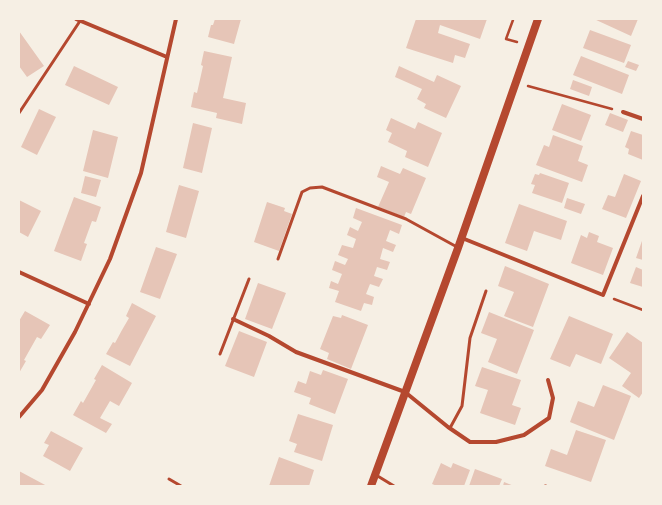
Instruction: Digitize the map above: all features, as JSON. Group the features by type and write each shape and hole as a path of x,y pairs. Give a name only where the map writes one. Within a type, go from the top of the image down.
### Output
{"main road":[{"path":"371,486 462,238 538,19"}],"street":[{"path":"19,417 42,390 75,332 110,259 141,173 176,19"},
{"path":"78,20 167,58"},
{"path":"623,112 643,119"},
{"path":"462,238 603,295 643,196"},
{"path":"19,272 89,304"},
{"path":"233,319 269,336 296,352 405,392 470,442 496,442 524,435 549,418 553,398 548,380"}],"lane":[{"path":"19,113 78,20"},
{"path":"278,259 302,192 310,188 322,187 406,219 458,248"},
{"path":"220,354 249,279"},
{"path":"450,428 462,406 470,338 486,292"},
{"path":"375,474 394,486"},
{"path":"169,479 181,486"}],"path":[{"path":"513,20 506,39 529,46"},
{"path":"516,82 623,112"},
{"path":"603,295 643,310"}],"building":[{"path":"215,19 241,19 234,44 208,37 211,25 213,25"},
{"path":"416,19 487,19 480,39 440,25 438,33 470,44 465,58 455,55 453,63 406,48"},
{"path":"594,19 638,19 631,36"},
{"path":"590,30 631,45 624,63 583,48"},
{"path":"19,31 44,66 27,77 19,66"},
{"path":"204,51 232,57 223,98 246,103 242,124 216,118 217,113 191,107 194,92 197,93 203,66 201,65"},
{"path":"581,56 629,75 622,94 573,75"},
{"path":"628,61 639,65 636,71 625,67"},
{"path":"74,66 118,87 109,105 65,85"},
{"path":"399,66 434,82 437,75 461,86 446,118 424,108 426,104 417,99 422,89 395,77"},
{"path":"573,80 592,87 589,96 570,89"},
{"path":"562,104 591,115 581,141 552,130"},
{"path":"39,109 56,117 37,155 21,147"},
{"path":"610,113 628,120 623,132 605,125"},
{"path":"391,118 415,129 418,122 442,133 428,167 405,157 407,151 388,142 392,133 386,130"},
{"path":"193,123 212,128 202,173 183,168"},
{"path":"93,130 118,137 108,178 83,171"},
{"path":"631,131 643,135 643,160 628,154 629,149 625,147"},
{"path":"553,135 583,146 578,161 588,165 582,182 536,165 544,145 549,147"},
{"path":"381,166 400,174 403,168 426,178 411,214 406,212 404,217 378,207 389,182 377,177"},
{"path":"540,173 569,183 562,203 532,193 535,185 531,184 535,174 539,175"},
{"path":"624,174 641,181 626,218 602,209 608,195 615,197"},
{"path":"85,176 101,180 96,197 81,193"},
{"path":"179,185 199,191 186,238 166,232"},
{"path":"74,197 101,207 96,222 92,221 84,243 87,244 81,261 54,251"},
{"path":"567,198 585,204 581,214 564,208"},
{"path":"19,200 41,211 28,237 19,232"},
{"path":"267,202 285,208 284,211 292,214 279,251 254,242"},
{"path":"519,204 567,221 561,240 534,231 527,251 505,243"},
{"path":"356,208 402,225 399,234 390,230 386,241 396,245 393,252 383,248 380,259 390,262 387,270 377,267 374,276 383,279 379,287 370,284 366,294 374,297 372,305 364,303 361,311 335,302 339,291 329,288 331,281 338,284 342,274 332,270 335,261 345,265 348,259 338,255 342,245 353,248 356,239 347,235 350,227 358,231 362,222 353,218"},
{"path":"589,232 599,236 597,242 613,248 603,275 571,263 581,235 587,238"},
{"path":"643,238 643,260 636,258"},
{"path":"156,247 177,254 160,299 140,292"},
{"path":"505,266 549,284 533,327 504,316 514,292 498,286"},
{"path":"636,267 643,270 643,287 630,283"},
{"path":"258,283 286,293 272,329 245,319"},
{"path":"132,303 156,316 130,366 106,354 113,342 115,343 129,318 126,316"},
{"path":"25,311 50,325 41,339 37,337 24,360 26,361 19,373 19,321"},
{"path":"489,312 534,330 517,374 488,362 497,339 481,333"},
{"path":"342,315 368,325 351,369 327,359 329,353 320,349 333,316 341,318"},
{"path":"569,316 613,334 601,364 576,354 570,367 550,359"},
{"path":"239,331 267,342 254,377 225,366"},
{"path":"627,332 643,343 643,392 639,398 622,386 631,373 609,358"},
{"path":"102,365 132,383 119,406 110,401 100,418 112,424 106,433 73,415 81,401 83,403 96,380 94,379"},
{"path":"482,367 521,380 512,405 521,408 515,425 480,413 488,390 475,386"},
{"path":"323,370 348,379 335,414 309,404 311,398 294,392 298,381 306,384 310,371 321,375"},
{"path":"603,385 631,396 614,440 570,422 578,401 594,407"},
{"path":"298,414 333,425 322,461 294,452 297,444 289,441"},
{"path":"576,430 606,440 591,482 545,466 551,449 567,455"},
{"path":"51,431 83,448 70,471 43,456 49,445 44,443"},
{"path":"279,457 314,470 309,486 269,486"},
{"path":"441,463 451,468 453,463 470,470 464,486 437,486 432,484"},
{"path":"475,469 502,479 499,486 469,486"},
{"path":"19,471 47,486 19,486"},
{"path":"504,482 514,486 503,486"}]}
